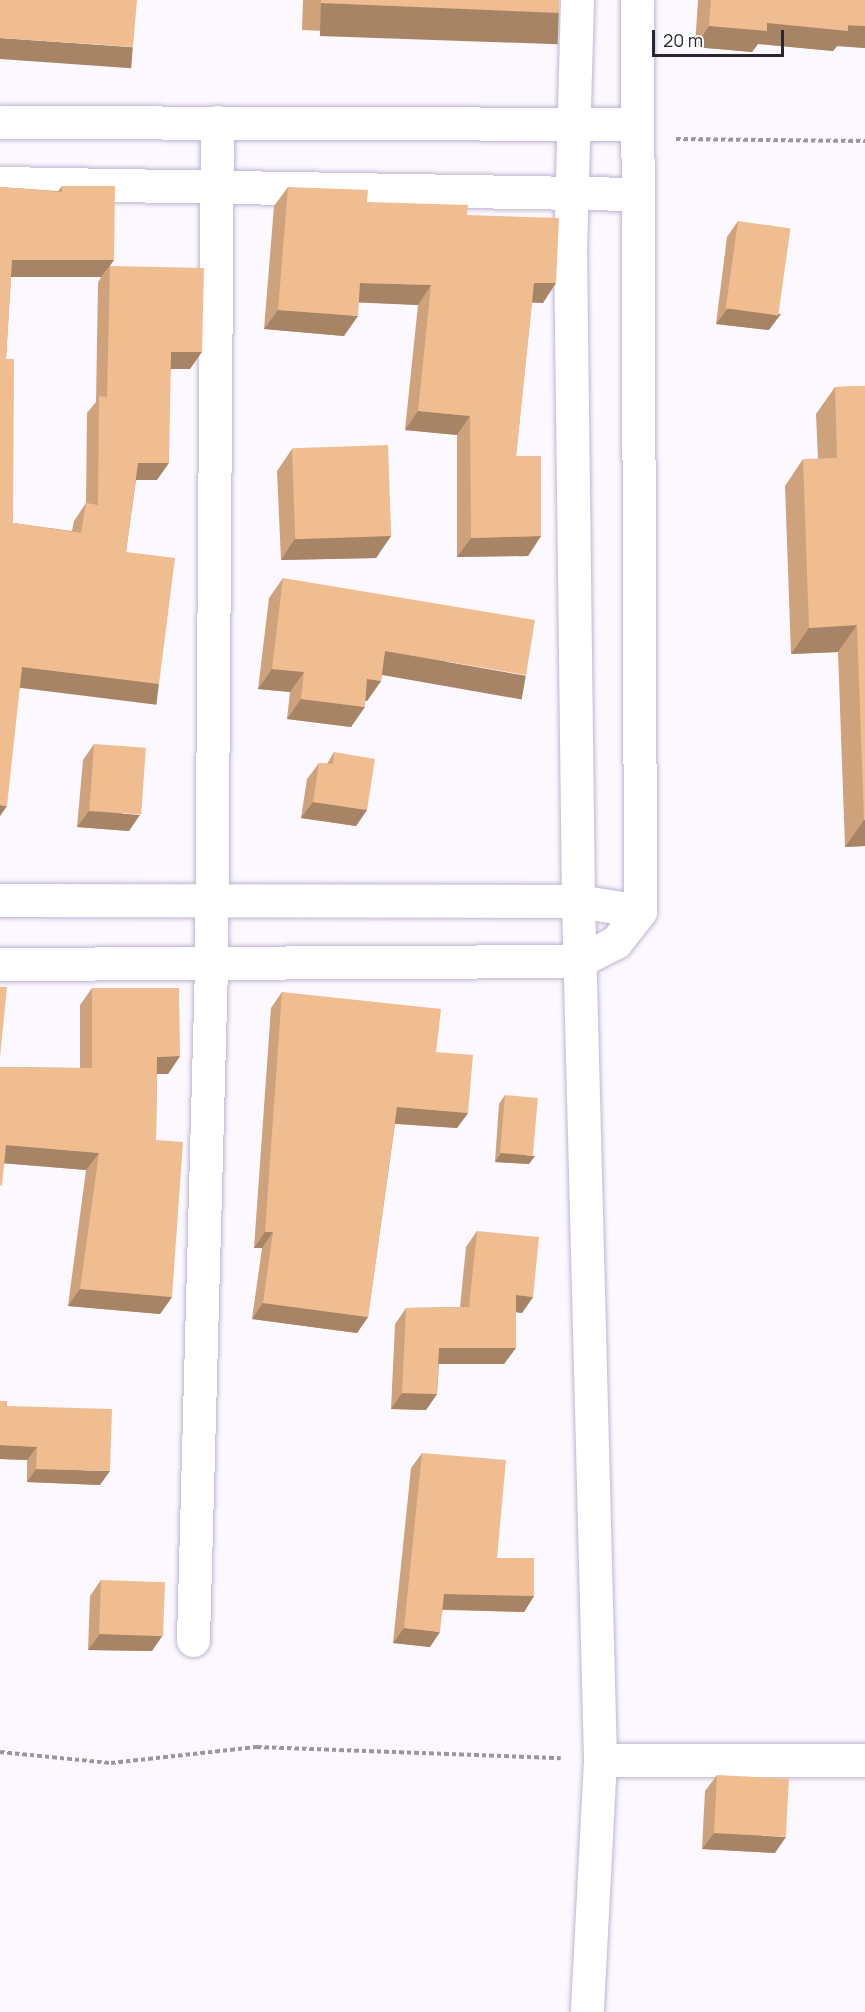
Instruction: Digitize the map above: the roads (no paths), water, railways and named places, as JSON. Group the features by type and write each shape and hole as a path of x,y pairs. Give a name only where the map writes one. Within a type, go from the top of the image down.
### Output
{"street":[{"path":"577,0 572,193 578,901 600,1760 587,2012"},
{"path":"0,964 579,962 616,942 640,911 637,0"},
{"path":"0,122 574,124 637,131"},
{"path":"193,1640 211,964 218,186 216,122"},
{"path":"0,183 636,194"},
{"path":"0,900 578,901 640,911"},
{"path":"600,1760 865,1760"}]}
